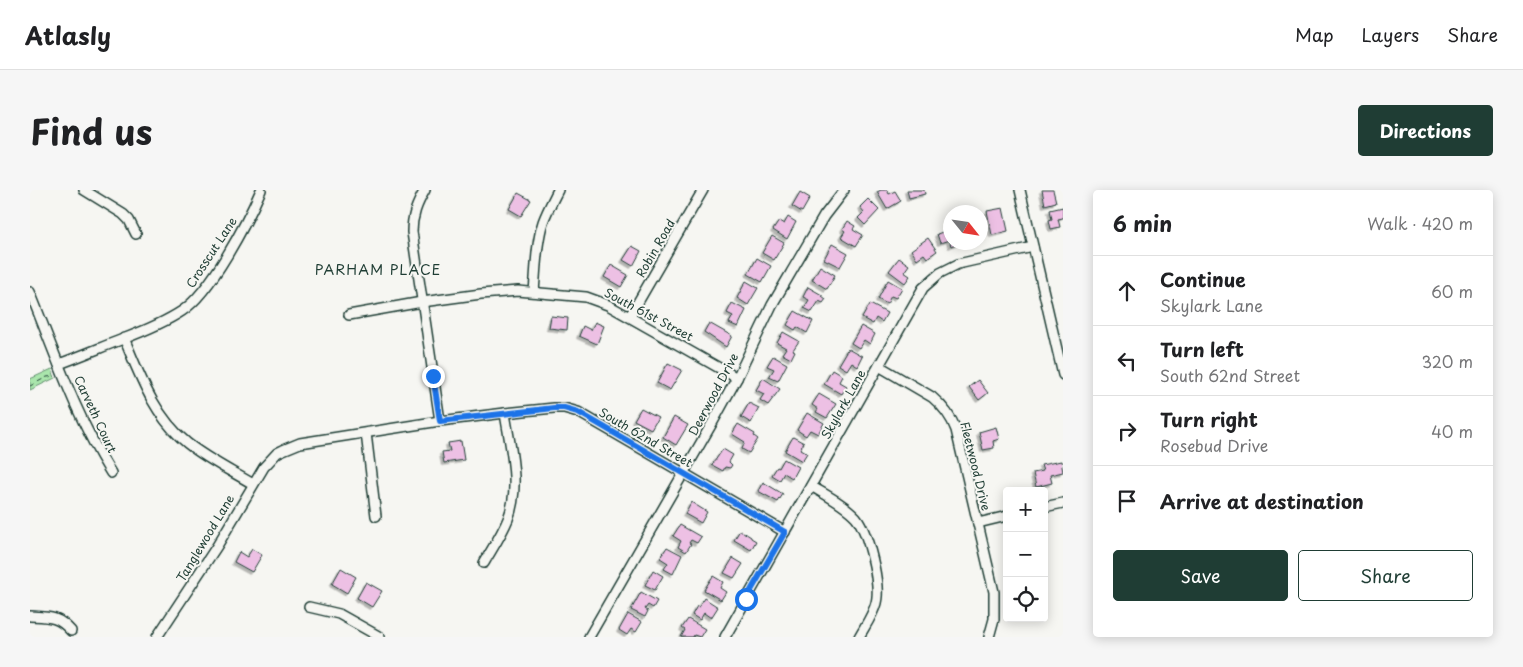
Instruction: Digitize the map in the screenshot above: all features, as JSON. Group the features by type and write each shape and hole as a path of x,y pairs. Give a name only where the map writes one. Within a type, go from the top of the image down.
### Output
{"street":[{"path":"84,190 123,214 129,220 136,234"},
{"name":"Crosscut Lane","path":"61,369 124,338 154,326 192,303 208,284 232,246 254,207 261,190"},
{"path":"425,190 414,214 412,232 440,421"},
{"path":"534,292 542,224 558,190"},
{"name":"Deerwood Drive","path":"589,637 737,378 772,305 824,216 844,190"},
{"path":"1020,190 1063,374"},
{"name":"Robin Road","path":"630,316 702,191"},
{"name":"Skylark Lane","path":"725,637 919,294 940,273 958,264 1033,247"},
{"name":"South 61st Street","path":"350,315 422,302 518,291 586,297 630,316 737,378"},
{"name":"Carveth Court","path":"30,292 94,444 111,473"},
{"path":"124,338 146,390 155,406 175,431 186,442 202,453 253,484"},
{"name":"Fleetwood Drive","path":"879,366 932,397 947,412 956,430 994,592 994,619 989,637"},
{"name":"South 62nd Street","path":"277,454 300,443 440,421 554,408 572,410 785,532"},
{"path":"484,563 508,519 514,493 514,478 505,413"},
{"path":"366,433 376,516"},
{"name":"Tanglewood Lane","path":"157,637 218,546 264,467 277,454"},
{"path":"811,486 849,511 862,526 866,536 878,584 878,594 873,613 858,637"},
{"path":"1048,506 1063,503"},
{"path":"978,523 1003,517"},
{"path":"309,607 339,614 380,637"},
{"path":"30,616 56,618 64,622 71,631"}],"path":[{"path":"30,386 61,369"}],"green space":[{"path":"52,369 55,378 30,390 30,379"}],"building":[{"path":"887,190 889,194 895,191 901,201 887,209 877,192"},
{"path":"907,190 924,190 925,194 909,198"},
{"path":"1042,190 1053,190 1056,202 1045,205"},
{"path":"800,192 810,198 802,212 792,206"},
{"path":"518,193 531,200 521,216 509,209"},
{"path":"868,199 879,210 865,225 858,218 864,212 860,207"},
{"path":"1063,207 1063,218 1058,219 1060,227 1051,229 1049,220 1052,219 1050,210"},
{"path":"1003,208 1008,231 992,235 988,211"},
{"path":"788,217 796,222 787,239 773,230 779,221 784,224"},
{"path":"847,221 855,226 853,229 863,235 856,246 841,237 845,231 842,229"},
{"path":"943,232 943,242 940,243 937,234"},
{"path":"772,236 784,243 774,260 762,253"},
{"path":"928,238 937,251 927,258 924,254 917,259 911,250"},
{"path":"832,244 848,253 840,267 824,259"},
{"path":"632,246 641,251 633,266 623,260"},
{"path":"757,258 771,266 762,282 748,274"},
{"path":"899,258 909,265 904,272 910,276 905,283 889,271"},
{"path":"611,265 628,275 621,287 604,277"},
{"path":"820,266 835,275 827,289 812,280"},
{"path":"888,280 902,288 896,298 891,296 887,304 878,299"},
{"path":"746,281 758,288 748,305 737,298"},
{"path":"808,287 826,299 823,303 819,301 812,312 804,308 809,300 803,297"},
{"path":"732,303 746,310 738,327 729,323 733,316 727,313"},
{"path":"870,304 887,313 882,322 876,318 873,324 862,318"},
{"path":"795,311 813,321 807,333 797,327 795,330 787,325"},
{"path":"551,316 568,318 567,330 549,328"},
{"path":"595,322 604,326 597,344 579,336 583,326 591,330"},
{"path":"709,323 732,336 726,347 704,332"},
{"path":"861,326 875,334 870,344 864,340 859,348 851,343"},
{"path":"783,332 799,341 793,350 795,351 791,359 782,354 786,348 777,343"},
{"path":"848,348 862,356 857,366 851,362 846,370 838,365"},
{"path":"773,356 787,364 778,381 769,377 774,369 767,366"},
{"path":"668,363 682,370 670,390 657,383"},
{"path":"832,370 842,376 839,382 846,386 841,394 824,384"},
{"path":"763,378 780,389 768,405 760,400 764,394 756,390"},
{"path":"978,380 988,393 979,400 969,387"},
{"path":"819,394 836,404 827,418 816,412 818,409 812,405"},
{"path":"749,403 759,408 751,423 741,417"},
{"path":"641,408 658,417 651,429 634,420"},
{"path":"807,413 824,423 818,434 810,430 806,436 797,430"},
{"path":"674,417 688,425 676,445 663,437"},
{"path":"738,424 755,434 754,436 758,439 749,453 742,449 745,442 732,434"},
{"path":"996,427 999,439 993,441 994,448 983,450 979,432"},
{"path":"793,437 804,443 800,449 807,453 802,461 785,451"},
{"path":"461,441 464,460 444,463 442,452 450,451 448,443"},
{"path":"723,449 733,455 729,462 732,465 730,468 725,467 723,471 712,465"},
{"path":"784,459 798,467 792,478 784,473 780,480 772,475"},
{"path":"1061,461 1063,472 1050,475 1052,483 1036,487 1033,473 1043,471 1041,465"},
{"path":"763,482 783,494 778,502 758,491"},
{"path":"691,502 707,512 701,523 685,514"},
{"path":"680,525 701,537 697,543 691,540 689,543 691,544 686,552 678,547 681,541 673,536"},
{"path":"740,530 756,541 751,550 734,540"},
{"path":"667,547 682,555 673,574 664,569 668,563 660,558"},
{"path":"252,549 262,555 252,572 234,562 239,552 247,557"},
{"path":"733,558 743,564 734,578 724,573"},
{"path":"341,568 356,577 347,593 332,584"},
{"path":"653,570 663,576 655,590 645,585"},
{"path":"713,576 723,582 720,588 726,592 721,600 704,590"},
{"path":"366,582 382,591 372,607 357,598"},
{"path":"641,592 657,601 653,608 648,605 645,609 648,611 645,617 631,610"},
{"path":"704,598 718,607 711,618 704,613 700,620 692,615"},
{"path":"628,614 642,622 636,632 631,629 627,635 619,630"},
{"path":"688,619 705,629 700,637 694,635 693,637 681,637 685,630 682,628"}],"district":[{"name":"PARHAM PLACE","path":"378,269"}],"route":[{"path":"433,376 440,421 554,408 572,410 785,532 746,599"}]}
